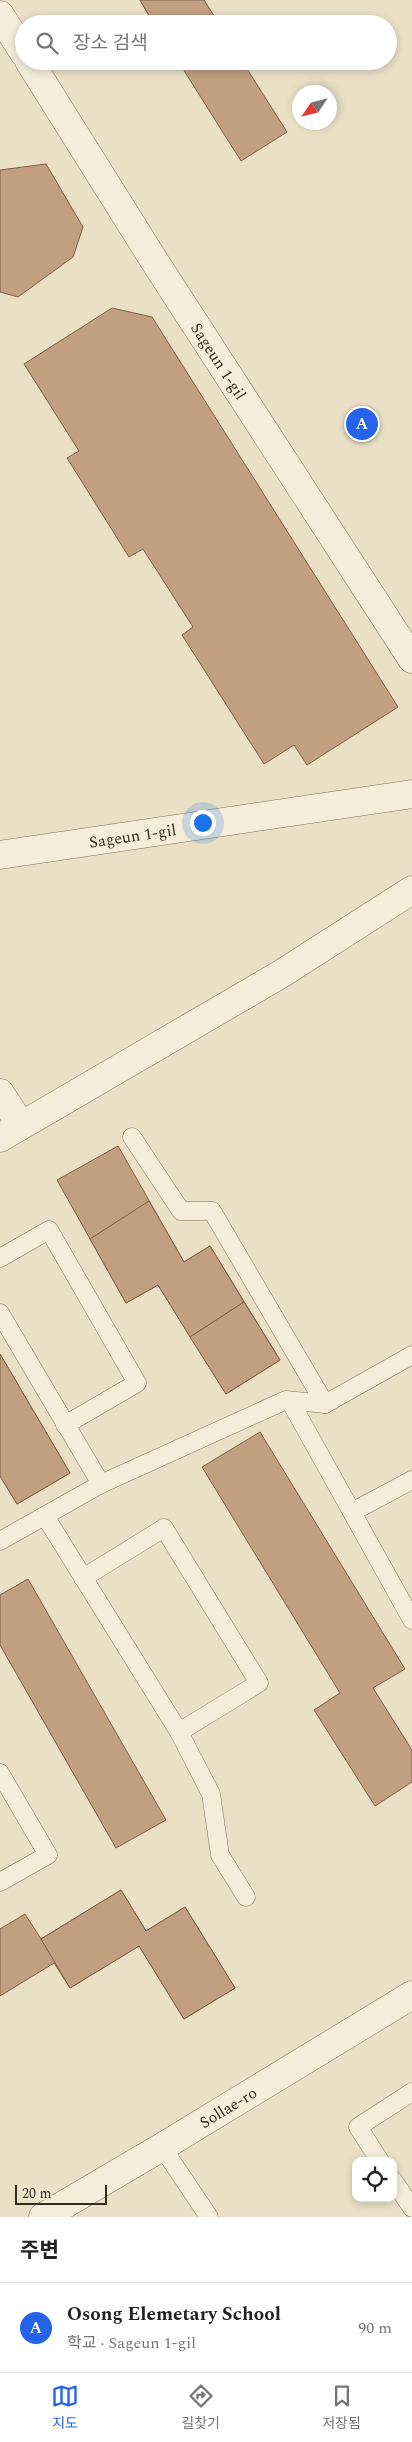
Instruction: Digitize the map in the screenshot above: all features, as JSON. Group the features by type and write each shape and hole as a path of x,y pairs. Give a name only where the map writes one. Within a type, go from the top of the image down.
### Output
{"street":[{"path":"0,15 15,39"},
{"name":"Sageun 1-gil","path":"35,70 155,262 412,658"},
{"name":"Sageun 1-gil","path":"0,855 412,794"},
{"path":"0,1093 10,1132 281,974 412,890"},
{"name":"Sollae-ro","path":"43,2217 412,1995"}],"lane":[{"path":"132,1137 181,1211 212,1212 325,1404"},
{"path":"0,1258 49,1230 137,1383 64,1425"},
{"path":"0,1314 64,1425 101,1484"},
{"path":"0,1541 101,1484 286,1400 325,1404 412,1355"},
{"path":"290,1401 412,1620"},
{"path":"352,1512 412,1480"},
{"path":"45,1516 179,1732 211,1794 220,1855 246,1898"},
{"path":"83,1578 164,1528 258,1682 179,1732"},
{"path":"0,1773 48,1855 0,1882"},
{"path":"377,2157 358,2127 412,2092"},
{"path":"162,2147 209,2217"},
{"path":"397,2186 412,2208"}],"building":[{"path":"140,0 204,0 213,15 149,15"},
{"path":"140,0 204,0 213,15 149,15"},
{"path":"184,70 248,70 287,132 241,161"},
{"path":"46,164 83,227 73,257 18,297 0,292 0,170"},
{"path":"112,308 152,317 398,707 307,765 294,745 264,764 182,635 193,627 143,549 129,557 67,458 79,451 24,364"},
{"path":"118,1146 184,1262 210,1246 280,1360 226,1394 158,1285 126,1303 57,1180"},
{"path":"149,1201 184,1262 210,1246 244,1302 190,1337 158,1285 126,1303 90,1239"},
{"path":"244,1302 280,1360 226,1394 190,1337"},
{"path":"0,1354 70,1473 17,1504 0,1476"},
{"path":"0,1354 70,1473 17,1504 0,1476"},
{"path":"260,1432 405,1669 373,1688 412,1750 412,1782 375,1806 314,1710 340,1693 202,1467"},
{"path":"28,1579 166,1820 116,1848 0,1645 0,1595"},
{"path":"121,1890 146,1931 185,1907 235,1988 184,2019 139,1946 70,1988 54,1963 0,1996 0,1929 25,1914 41,1939"},
{"path":"121,1890 146,1931 185,1907 235,1988 184,2019 139,1946 70,1988 41,1939"}],"place":[{"name":"Osong Elemetary School","path":"362,424"}]}
